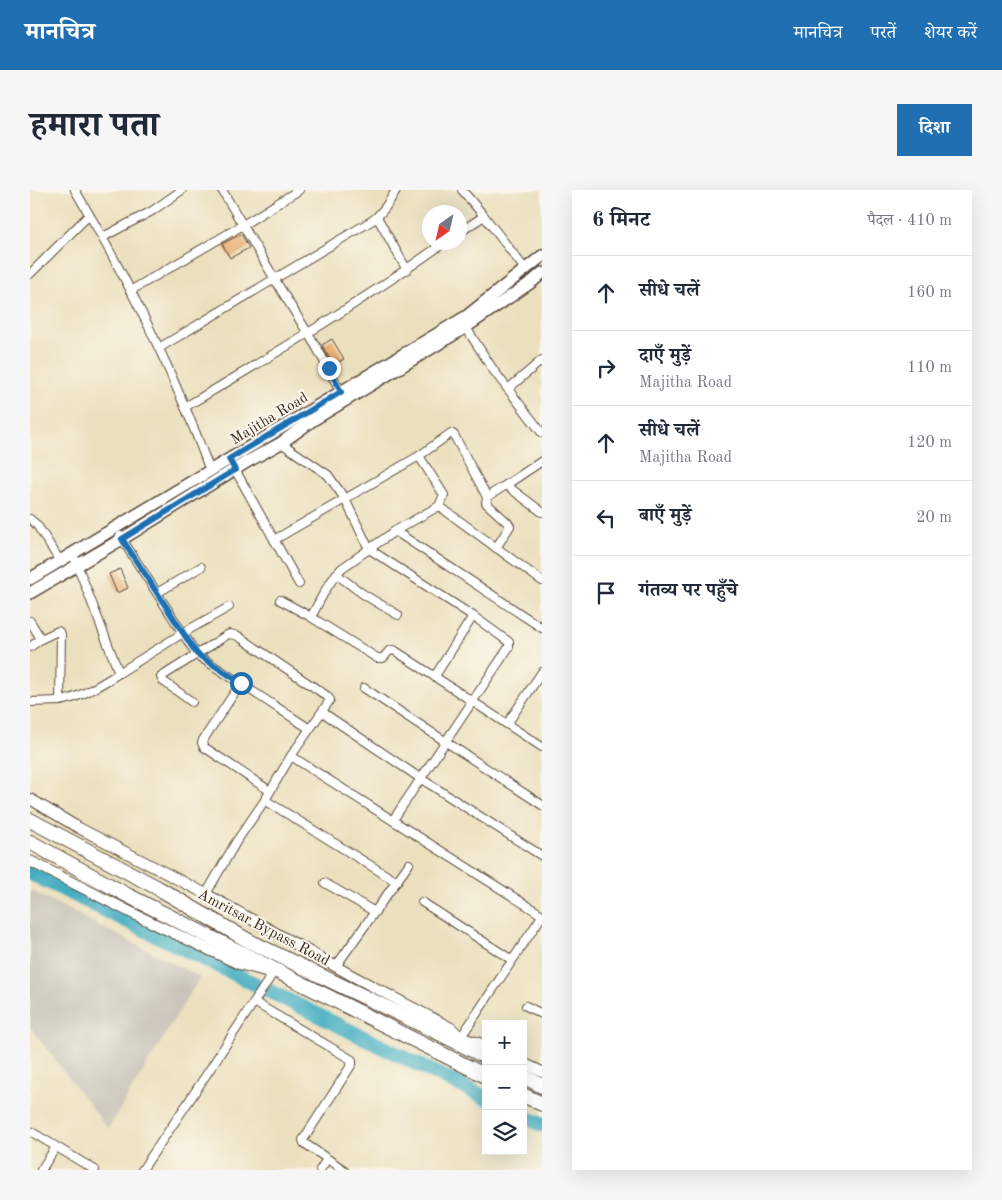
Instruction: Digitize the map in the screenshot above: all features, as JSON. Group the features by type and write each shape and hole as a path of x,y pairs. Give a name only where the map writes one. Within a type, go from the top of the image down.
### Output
{"highway":[{"name":"Amritsar Bypass Road","path":"30,820 158,888 249,940 482,1051"},
{"path":"30,842 127,894 482,1074"},
{"path":"527,1078 542,1086"},
{"path":"527,1097 542,1104"}],"main road":[{"name":"Majitha Road","path":"30,580 60,561 75,559 122,539 341,392 463,323 542,256"},
{"name":"Majitha Road","path":"30,593 115,528 210,471 232,465 281,443 313,420 542,273"}],"street":[{"path":"75,190 102,237 159,348 210,471"},
{"path":"102,237 152,212 182,190"},
{"path":"222,190 341,392"},
{"path":"130,291 243,226 299,190"},
{"path":"159,348 377,217 396,190"},
{"path":"462,190 525,269"},
{"path":"30,274 90,215"},
{"path":"467,227 484,216"},
{"path":"377,217 407,270"},
{"path":"185,407 308,334 407,270 434,250"},
{"path":"463,323 494,371 542,433"},
{"path":"508,389 542,360"},
{"path":"274,540 419,456 452,434 487,497 486,503 508,522 510,526 496,548"},
{"path":"281,443 328,475 345,499 369,549 473,616 507,640 510,645 393,820"},
{"path":"312,617 336,574 342,568 439,506 444,495 419,456"},
{"path":"487,497 542,461"},
{"path":"232,465 300,584"},
{"path":"506,485 542,512"},
{"path":"439,506 542,581"},
{"path":"30,519 37,525 60,561"},
{"path":"115,528 197,654 310,729"},
{"path":"396,532 542,628"},
{"path":"75,559 119,673"},
{"path":"157,593 201,567"},
{"path":"336,574 363,594 398,615"},
{"path":"280,600 312,617 377,658 383,658 389,651 394,650 541,745"},
{"path":"30,702 66,700 91,689 229,607"},
{"path":"435,676 473,616"},
{"path":"30,621 41,639"},
{"path":"30,646 58,630 61,634 60,701"},
{"path":"192,702 163,681 162,676 230,634 238,636 329,697 330,700 291,756 265,800 236,842 206,894"},
{"path":"507,724 542,672"},
{"path":"241,683 202,744 270,791"},
{"path":"364,688 542,805"},
{"path":"322,712 420,778 542,856"},
{"path":"291,756 542,915 462,1038"},
{"path":"30,799 79,828 206,894 451,1028 462,1038 482,1050"},
{"path":"265,800 397,882"},
{"path":"30,860 46,870 136,915 239,964 287,976"},
{"path":"336,966 409,864"},
{"path":"325,883 375,912"},
{"path":"422,902 512,960"},
{"path":"142,1170 273,973"},
{"path":"256,1000 352,1060 352,1064 303,1139 304,1143 344,1170"},
{"path":"526,1006 542,1014"},
{"path":"527,1065 542,1072"},
{"path":"30,1131 94,1170"},
{"path":"41,1170 56,1147"},
{"path":"320,1170 327,1159"}],"shaded area":[{"path":"30,890 200,977 108,1129 30,1027"}],"building":[{"path":"241,234 249,248 230,258 222,244"},
{"path":"332,339 344,359 333,365 322,345"},
{"path":"120,569 128,588 117,593 109,574"}],"waterway":[{"path":"30,873 482,1096"},
{"path":"527,1118 542,1125"}],"route":[{"path":"241,683 197,654 122,539 235,470 229,459 341,392 329,368"}]}
